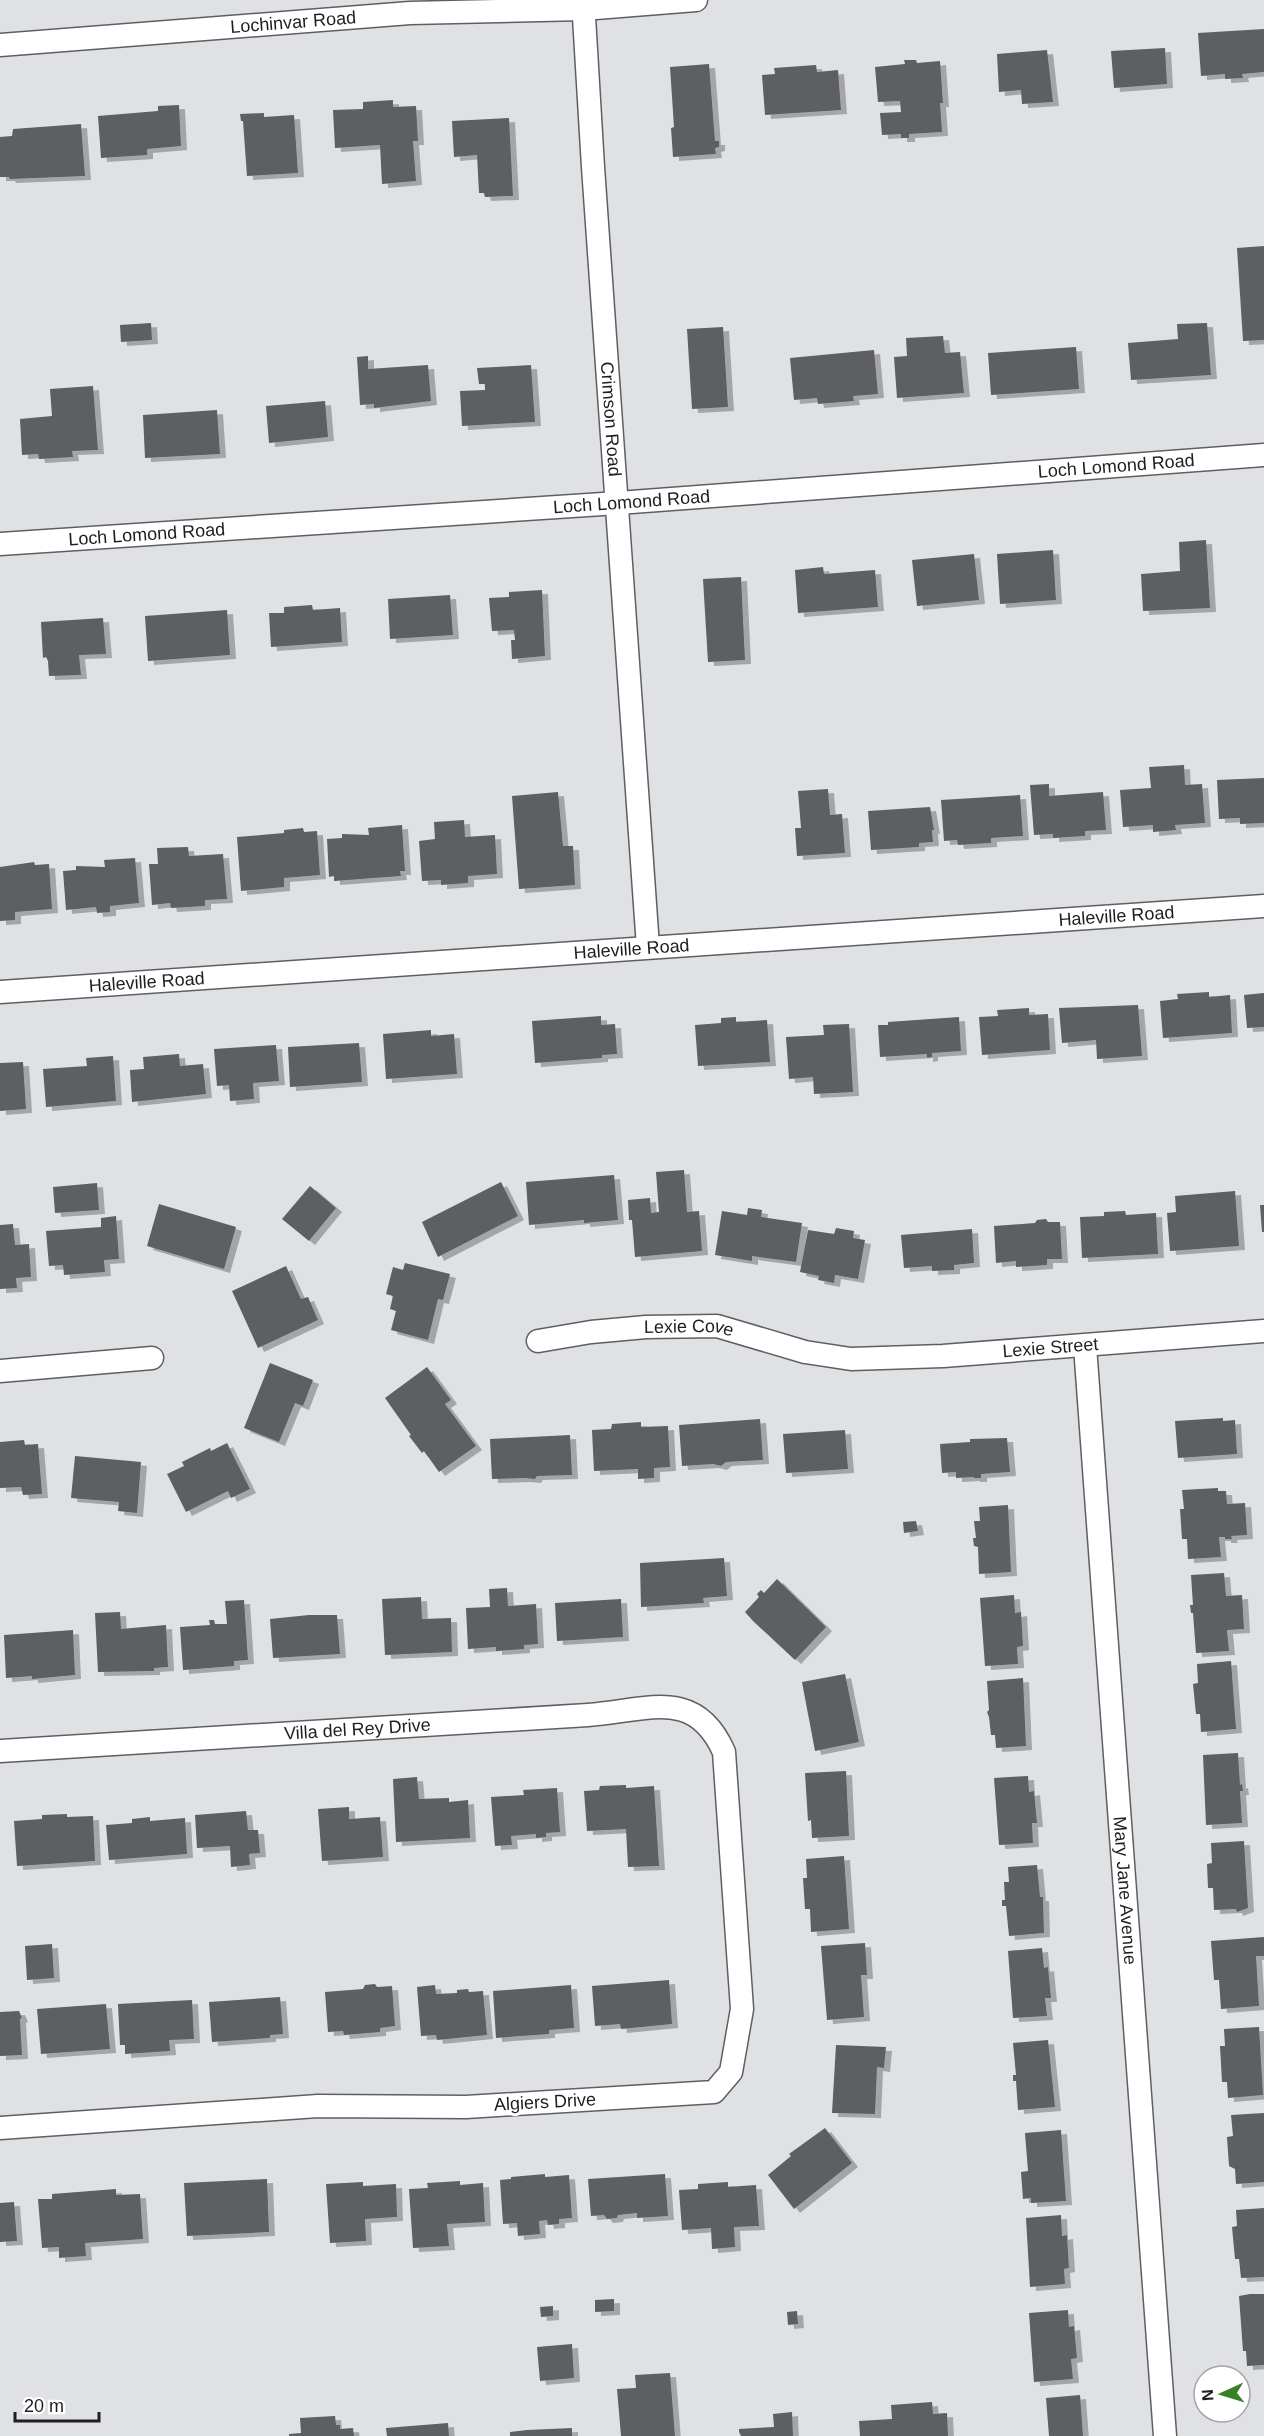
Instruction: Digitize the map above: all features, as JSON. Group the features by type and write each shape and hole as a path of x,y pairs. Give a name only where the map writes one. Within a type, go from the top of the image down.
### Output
{"street":[{"name":"Lochinvar Road","path":"0,45 410,13 696,0"},
{"name":"Crimson Road","path":"583,4 648,946"},
{"name":"Loch Lomond Road","path":"0,544 618,503 1264,455"},
{"name":"Haleville Road","path":"0,992 648,946 1264,906"},
{"name":"Lexie Cove","path":"538,1341 591,1332 646,1327 717,1326 805,1352 835,1358"},
{"name":"Lexie Street","path":"835,1358 942,1356 1264,1331"},
{"name":"Mary Jane Avenue","path":"1085,1346 1165,2436"},
{"path":"0,1371 152,1358"},
{"name":"Villa del Rey Drive","path":"0,1751 588,1715 676,1707 700,1718 710,1726"},
{"name":"Algiers Drive","path":"0,2128 318,2106 466,2107 714,2092 731,2072 741,2009 724,1752 710,1726"}],"building":[{"path":"1264,29 1264,72 1242,74 1243,78 1225,79 1225,74 1201,76 1198,33"},
{"path":"1165,48 1167,84 1114,88 1111,51"},
{"path":"1047,50 1053,102 1022,104 1021,90 999,92 997,54"},
{"path":"904,60 916,60 917,63 940,61 943,103 940,103 942,132 909,134 909,138 901,138 901,134 882,135 880,113 901,112 900,101 878,102 875,67 905,64"},
{"path":"709,64 715,141 719,141 719,147 715,148 716,154 673,157 671,128 674,127 670,67"},
{"path":"816,65 817,72 838,70 841,110 765,115 762,75 775,74 774,68"},
{"path":"393,100 393,107 416,106 418,141 413,141 416,181 382,184 380,145 335,148 333,110 363,109 363,102"},
{"path":"179,105 181,146 147,149 147,155 101,158 98,116 158,111 158,106"},
{"path":"264,113 264,117 294,115 298,173 247,176 243,121 241,121 240,114"},
{"path":"509,118 513,196 485,197 484,193 479,193 477,155 454,157 452,121"},
{"path":"81,124 85,176 10,179 0,177 0,137 12,136 13,129"},
{"path":"1264,246 1264,340 1243,341 1237,248"},
{"path":"151,323 152,340 121,342 120,325"},
{"path":"1207,323 1211,375 1131,380 1128,343 1178,339 1177,324"},
{"path":"723,327 728,407 692,409 687,329"},
{"path":"943,336 945,353 960,352 964,393 897,398 894,357 907,356 906,338"},
{"path":"1076,347 1079,389 991,395 988,353"},
{"path":"874,350 878,394 853,396 854,401 818,404 817,398 794,400 790,358"},
{"path":"368,356 368,369 428,365 431,401 374,408 374,404 360,405 357,357"},
{"path":"531,365 535,422 462,426 460,391 485,390 485,384 479,384 477,368"},
{"path":"93,386 98,450 72,451 73,457 39,459 38,454 22,455 20,419 52,416 50,389"},
{"path":"325,401 328,437 269,443 266,406"},
{"path":"217,410 220,454 145,458 143,415"},
{"path":"1206,540 1210,608 1143,611 1141,574 1180,571 1179,542"},
{"path":"1053,550 1056,600 1000,604 997,554"},
{"path":"974,554 979,600 917,606 912,560"},
{"path":"823,567 824,574 875,570 878,607 798,613 795,570"},
{"path":"741,577 745,660 708,662 703,579"},
{"path":"542,590 545,656 512,659 511,640 515,640 514,630 492,631 489,598 509,597 509,592"},
{"path":"450,595 453,635 390,639 388,599"},
{"path":"312,605 313,610 340,608 342,642 271,647 269,613 284,613 284,607"},
{"path":"227,610 230,655 148,661 145,616"},
{"path":"103,618 106,654 79,655 81,675 49,676 48,661 46,657 43,658 41,622"},
{"path":"1184,765 1185,785 1202,784 1205,823 1175,825 1176,830 1153,832 1153,825 1123,827 1120,790 1151,788 1149,767"},
{"path":"1264,778 1264,823 1240,824 1240,818 1219,819 1217,780"},
{"path":"1049,784 1049,796 1103,792 1106,830 1085,831 1085,836 1053,838 1053,834 1034,835 1030,785"},
{"path":"828,789 830,815 842,814 845,853 797,856 795,828 801,828 798,791"},
{"path":"558,792 563,846 573,846 575,885 519,889 512,796"},
{"path":"1020,795 1023,836 991,838 991,843 958,845 957,840 944,841 941,800"},
{"path":"930,807 934,830 932,830 933,842 919,843 919,847 871,850 868,811"},
{"path":"464,820 465,837 495,835 497,874 468,876 468,883 441,885 441,880 422,881 419,841 435,839 434,822"},
{"path":"402,825 405,871 400,871 401,876 334,881 334,876 329,877 327,839 342,838 342,834 369,835 368,828"},
{"path":"303,828 304,832 317,831 320,875 284,878 284,887 241,891 237,837 284,833 284,830"},
{"path":"188,847 189,856 223,854 227,899 205,900 205,906 171,908 170,903 152,905 149,864 158,864 157,848"},
{"path":"135,858 139,903 110,906 110,912 97,913 96,907 66,910 63,871 76,870 76,866 105,867 104,860"},
{"path":"34,862 35,865 49,864 52,909 15,912 15,920 0,921 0,867"},
{"path":"1209,992 1209,997 1230,995 1232,1033 1163,1038 1160,1001 1178,999 1177,994"},
{"path":"1264,993 1264,1027 1247,1028 1244,995"},
{"path":"1138,1005 1142,1056 1097,1059 1096,1040 1062,1043 1059,1008"},
{"path":"1029,1008 1029,1015 1048,1014 1050,1050 982,1055 979,1017 998,1016 997,1010"},
{"path":"601,1016 601,1025 615,1024 617,1054 602,1055 602,1058 535,1063 532,1021"},
{"path":"736,1017 736,1022 767,1020 770,1062 698,1066 695,1025 721,1023 721,1018"},
{"path":"959,1017 961,1051 932,1053 932,1057 927,1058 927,1054 880,1057 878,1025 888,1025 888,1022"},
{"path":"849,1024 853,1092 814,1094 813,1077 789,1079 786,1037 824,1035 823,1025"},
{"path":"431,1030 431,1036 454,1034 457,1074 386,1079 383,1034"},
{"path":"359,1043 362,1082 290,1087 288,1047"},
{"path":"276,1045 279,1081 253,1083 254,1099 230,1101 229,1085 217,1086 214,1049"},
{"path":"179,1054 180,1066 203,1064 206,1094 132,1102 130,1070 144,1069 143,1057"},
{"path":"113,1056 116,1101 46,1107 43,1069 87,1066 86,1058"},
{"path":"23,1062 26,1109 0,1111 0,1063"},
{"path":"684,1170 687,1212 699,1211 702,1251 635,1257 628,1200 650,1198 651,1213 659,1212 656,1172"},
{"path":"614,1175 618,1220 584,1223 584,1220 529,1225 526,1182"},
{"path":"501,1182 518,1216 438,1257 422,1222"},
{"path":"97,1183 99,1210 55,1213 53,1187"},
{"path":"310,1186 336,1208 309,1241 282,1219"},
{"path":"1235,1191 1239,1246 1170,1251 1167,1213 1176,1212 1175,1196"},
{"path":"159,1204 236,1227 224,1269 147,1246"},
{"path":"1260,1205 1264,1205 1264,1232 1262,1232"},
{"path":"748,1208 762,1210 761,1217 802,1223 796,1262 752,1256 752,1261 715,1255 722,1211 747,1215"},
{"path":"1125,1211 1126,1215 1156,1213 1158,1254 1082,1258 1080,1217 1104,1216 1104,1212"},
{"path":"116,1216 119,1259 104,1260 105,1272 64,1275 63,1265 49,1266 46,1231 101,1227 101,1218"},
{"path":"1046,1219 1048,1222 1060,1222 1062,1259 1047,1259 1047,1265 1016,1267 1016,1261 996,1263 994,1226 1035,1223 1037,1220"},
{"path":"13,1224 15,1245 29,1244 31,1277 16,1278 17,1288 0,1289 0,1225"},
{"path":"836,1228 854,1231 853,1238 865,1240 858,1279 835,1275 834,1283 818,1280 819,1276 800,1272 808,1230 834,1234"},
{"path":"972,1229 974,1263 954,1265 954,1270 932,1271 932,1266 904,1268 901,1235"},
{"path":"405,1263 450,1274 443,1300 438,1299 428,1340 391,1330 396,1311 390,1309 393,1296 386,1294 393,1267 403,1270"},
{"path":"286,1266 301,1299 308,1297 318,1320 258,1348 232,1291"},
{"path":"270,1363 313,1380 303,1406 295,1403 279,1442 244,1428"},
{"path":"427,1367 451,1400 445,1404 476,1446 439,1472 424,1451 422,1453 409,1436 411,1435 385,1398"},
{"path":"1223,1418 1223,1421 1235,1420 1237,1454 1178,1458 1175,1421"},
{"path":"760,1419 763,1460 726,1462 721,1466 713,1464 682,1466 679,1425"},
{"path":"641,1422 641,1427 668,1426 670,1467 654,1468 654,1478 638,1479 638,1469 594,1471 592,1430 611,1429 612,1424"},
{"path":"845,1430 848,1469 786,1473 783,1434"},
{"path":"570,1435 572,1475 537,1476 535,1479 492,1479 490,1439"},
{"path":"1007,1438 1010,1472 981,1474 981,1478 956,1478 956,1472 942,1473 940,1444 970,1442 970,1439"},
{"path":"24,1440 25,1445 38,1444 42,1494 23,1495 21,1487 0,1488 0,1442"},
{"path":"227,1443 250,1489 231,1498 228,1491 186,1512 167,1474 184,1466 182,1462 210,1448 211,1451"},
{"path":"75,1456 141,1462 137,1513 118,1511 119,1502 71,1498"},
{"path":"1218,1488 1218,1491 1226,1491 1227,1504 1245,1503 1247,1535 1231,1536 1232,1539 1219,1537 1221,1557 1188,1559 1187,1539 1182,1539 1180,1509 1184,1509 1182,1490"},
{"path":"1008,1505 1011,1572 979,1574 978,1547 974,1546 973,1538 976,1538 974,1521 980,1521 979,1507"},
{"path":"916,1521 918,1531 904,1533 903,1522"},
{"path":"724,1558 727,1596 703,1598 704,1603 641,1607 640,1563"},
{"path":"1224,1573 1226,1596 1242,1595 1244,1629 1227,1630 1229,1651 1196,1653 1193,1613 1191,1613 1190,1605 1193,1605 1191,1575"},
{"path":"777,1579 826,1627 795,1660 745,1612 759,1597 757,1594 761,1590 764,1593"},
{"path":"507,1588 508,1606 536,1604 538,1644 524,1645 524,1649 496,1651 496,1647 468,1649 466,1608 490,1607 489,1589"},
{"path":"1014,1595 1015,1613 1021,1612 1023,1646 1017,1647 1018,1664 985,1666 980,1598"},
{"path":"421,1597 422,1619 451,1618 452,1652 385,1655 382,1599"},
{"path":"621,1599 623,1637 557,1641 555,1603"},
{"path":"244,1600 248,1660 234,1661 234,1666 183,1670 180,1627 210,1625 209,1620 214,1620 215,1624 227,1624 225,1601"},
{"path":"120,1612 121,1629 166,1625 168,1667 154,1668 154,1671 98,1672 95,1613"},
{"path":"337,1615 340,1654 273,1658 270,1619"},
{"path":"73,1630 75,1675 32,1679 32,1676 6,1678 4,1635"},
{"path":"1231,1661 1236,1729 1201,1732 1200,1714 1196,1714 1193,1684 1198,1683 1197,1664"},
{"path":"845,1674 859,1742 815,1751 802,1682"},
{"path":"1023,1678 1026,1746 996,1748 995,1735 991,1735 987,1712 989,1710 987,1681"},
{"path":"1238,1753 1240,1785 1242,1784 1243,1791 1240,1791 1242,1823 1206,1825 1203,1755"},
{"path":"846,1771 849,1836 812,1838 811,1820 808,1821 805,1773"},
{"path":"1028,1776 1029,1792 1034,1791 1037,1823 1032,1823 1033,1843 999,1845 994,1778"},
{"path":"417,1777 419,1799 449,1798 449,1802 468,1800 470,1838 396,1842 393,1779"},
{"path":"626,1785 626,1788 654,1786 659,1866 628,1867 626,1829 587,1831 584,1791 599,1790 600,1786"},
{"path":"557,1788 560,1832 546,1833 546,1837 536,1838 536,1834 511,1836 512,1845 495,1846 491,1797 524,1795 523,1790"},
{"path":"349,1807 349,1819 380,1817 383,1857 322,1861 318,1809"},
{"path":"246,1811 248,1830 258,1830 260,1853 249,1854 250,1865 231,1867 230,1846 197,1848 195,1815"},
{"path":"67,1814 67,1817 93,1816 95,1861 17,1866 14,1821 42,1819 42,1815"},
{"path":"150,1817 150,1821 185,1818 187,1854 109,1860 106,1825 132,1823 132,1819"},
{"path":"1244,1841 1248,1908 1237,1912 1236,1909 1214,1910 1213,1888 1208,1888 1207,1864 1212,1863 1211,1843"},
{"path":"844,1856 849,1929 811,1932 810,1909 805,1909 803,1878 807,1878 806,1859"},
{"path":"1037,1865 1040,1897 1043,1897 1044,1933 1009,1936 1006,1906 1002,1906 1002,1900 1005,1900 1004,1882 1009,1882 1008,1867"},
{"path":"1264,1937 1264,1956 1256,1956 1259,2006 1221,2009 1219,1980 1214,1980 1211,1941"},
{"path":"865,1943 867,1975 861,1975 864,2017 827,2020 821,1946"},
{"path":"52,1944 54,1978 27,1980 25,1946"},
{"path":"1042,1948 1044,1968 1048,1967 1051,1998 1045,1998 1047,2016 1013,2018 1008,1951"},
{"path":"669,1980 672,2024 621,2029 620,2024 595,2026 592,1986"},
{"path":"375,1984 377,1987 392,1986 395,2026 380,2028 380,2032 344,2035 343,2031 328,2032 325,1992 363,1989 365,1985"},
{"path":"435,1985 436,1994 457,1993 457,1990 468,1989 469,1992 483,1991 487,2035 437,2040 436,2035 421,2036 417,1987"},
{"path":"571,1985 574,2028 549,2030 549,2034 496,2038 493,1991"},
{"path":"280,1997 283,2034 270,2035 270,2038 212,2042 209,2002"},
{"path":"192,2000 194,2039 169,2040 170,2051 125,2054 125,2045 120,2045 118,2004"},
{"path":"106,2004 110,2049 41,2054 37,2009"},
{"path":"19,2011 22,2018 20,2019 22,2055 0,2056 0,2012"},
{"path":"1259,2027 1263,2095 1228,2098 1227,2082 1222,2082 1220,2046 1225,2046 1224,2029"},
{"path":"1048,2040 1055,2107 1018,2110 1016,2081 1013,2081 1013,2075 1016,2075 1013,2043"},
{"path":"836,2045 886,2047 884,2068 877,2067 875,2114 832,2113"},
{"path":"1264,2113 1264,2182 1236,2184 1235,2169 1229,2166 1227,2137 1233,2136 1231,2115"},
{"path":"825,2128 852,2163 794,2209 768,2175 791,2156 789,2154"},
{"path":"1061,2130 1066,2201 1031,2203 1031,2198 1023,2199 1021,2172 1028,2171 1025,2133"},
{"path":"545,2174 545,2177 569,2175 572,2218 559,2219 559,2224 548,2225 547,2220 539,2221 540,2234 518,2236 517,2223 503,2224 500,2180"},
{"path":"665,2174 668,2216 637,2218 637,2213 607,2219 604,2215 591,2216 588,2179"},
{"path":"267,2179 269,2232 187,2236 184,2183"},
{"path":"460,2181 460,2185 483,2183 485,2222 447,2224 449,2246 413,2248 409,2189 428,2188 427,2183"},
{"path":"363,2182 363,2186 396,2184 397,2217 365,2219 366,2241 330,2243 326,2184"},
{"path":"728,2182 728,2187 756,2185 759,2226 734,2227 735,2247 712,2249 711,2228 682,2230 679,2190 698,2189 698,2184"},
{"path":"116,2189 116,2195 140,2194 143,2239 85,2243 86,2256 59,2258 59,2247 42,2248 38,2199 52,2199 52,2194"},
{"path":"14,2202 17,2241 0,2242 0,2203"},
{"path":"1264,2208 1264,2277 1241,2278 1239,2259 1235,2259 1232,2227 1237,2226 1236,2210"},
{"path":"1061,2215 1062,2236 1067,2235 1069,2268 1064,2269 1065,2284 1030,2287 1026,2218"},
{"path":"1264,2294 1264,2365 1247,2364 1246,2351 1243,2351 1239,2296"},
{"path":"614,2299 614,2311 595,2312 595,2300"},
{"path":"553,2306 553,2316 541,2317 540,2307"},
{"path":"1068,2310 1069,2327 1074,2326 1077,2358 1071,2359 1073,2379 1034,2382 1029,2313"},
{"path":"797,2311 798,2324 788,2325 787,2312"},
{"path":"572,2344 574,2378 540,2381 537,2347"},
{"path":"670,2373 675,2436 621,2436 617,2389 636,2388 635,2375"},
{"path":"1080,2395 1083,2436 1049,2436 1046,2398"},
{"path":"932,2402 933,2414 947,2413 948,2436 860,2436 859,2421 892,2419 891,2405"},
{"path":"792,2412 793,2436 741,2436 739,2432 739,2429 774,2427 773,2414"},
{"path":"335,2416 336,2425 340,2425 340,2429 353,2428 354,2436 289,2436 289,2434 301,2433 300,2418"},
{"path":"448,2423 449,2436 387,2436 386,2428"},
{"path":"572,2428 572,2436 510,2436 510,2432"}]}
